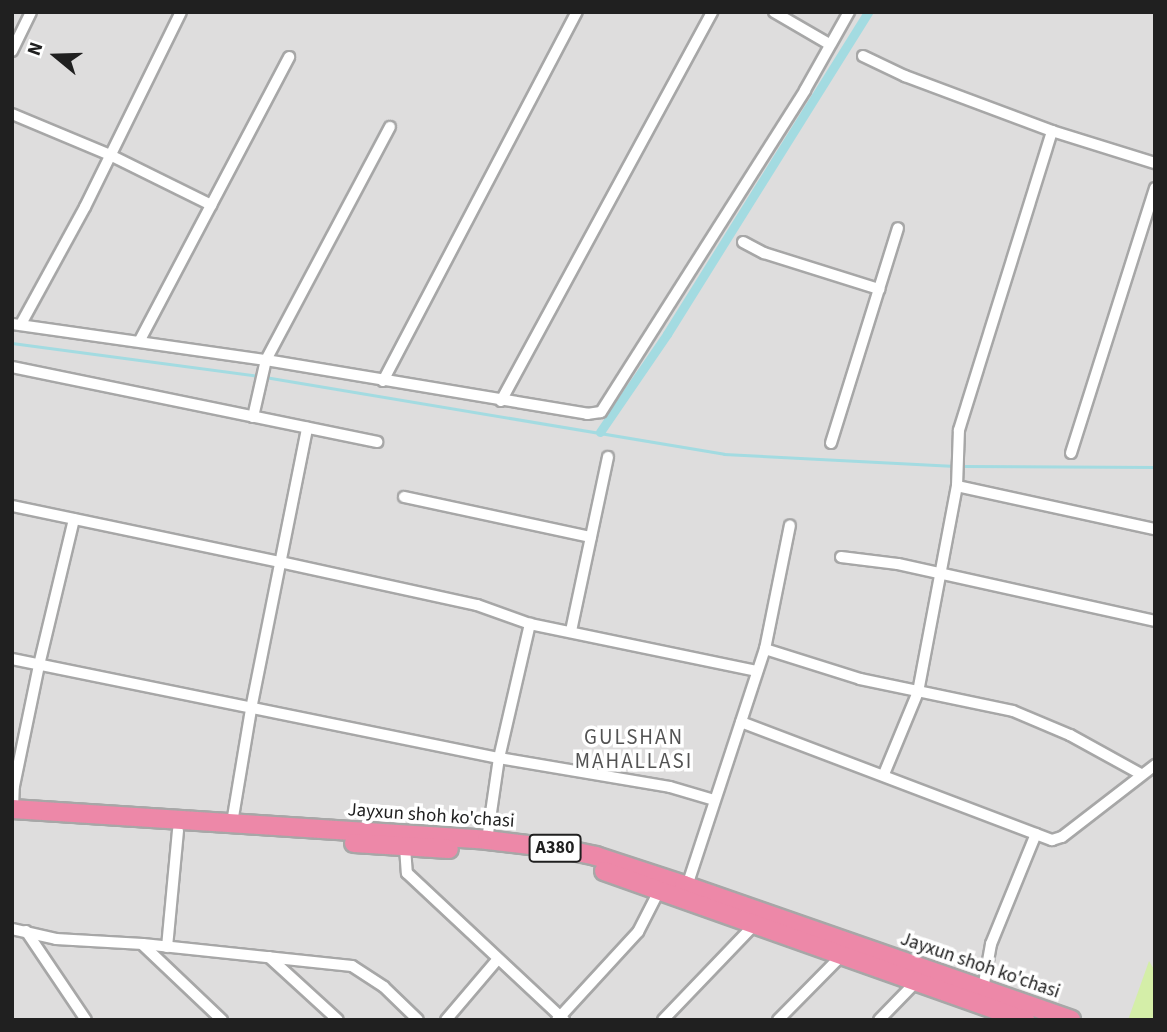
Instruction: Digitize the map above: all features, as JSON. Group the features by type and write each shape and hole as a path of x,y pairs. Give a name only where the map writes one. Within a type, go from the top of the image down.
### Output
{"highway":[{"name":"Jayxun shoh ko'chasi","path":"13,813 232,823 487,840 596,856 1071,1020"},
{"name":"Jayxun shoh ko'chasi","path":"13,813 178,831 551,858 593,867 916,982 1000,1016 1025,1020"}],"street":[{"path":"12,51 30,12"},
{"path":"181,12 110,155 17,324 140,340 265,364 587,414 601,412 805,90 849,12"},
{"path":"383,381 577,12"},
{"path":"501,401 712,12"},
{"path":"774,12 829,44"},
{"path":"863,56 905,76 1052,131 1155,163"},
{"path":"140,340 289,57"},
{"path":"12,114 110,155 211,205"},
{"path":"253,417 265,364 390,127"},
{"path":"884,774 918,692 957,486 960,430 1052,131"},
{"path":"1071,453 1155,188"},
{"path":"831,443 898,228"},
{"path":"743,242 764,253 879,289"},
{"path":"12,367 377,442"},
{"path":"232,823 251,709 307,428"},
{"path":"571,631 608,457"},
{"path":"957,486 1155,529"},
{"path":"404,497 591,537"},
{"path":"12,506 477,605 530,624 756,671"},
{"path":"13,813 15,786 39,665 74,519"},
{"path":"687,886 765,649 790,525"},
{"path":"841,557 898,564 1155,621"},
{"path":"487,840 499,758 530,624"},
{"path":"765,649 860,679 1013,711 1070,735 1141,774"},
{"path":"12,659 499,758 670,787 714,800"},
{"path":"741,722 884,774 1052,840 1062,837 1155,765"},
{"path":"167,947 178,831"},
{"path":"983,989 991,944 1036,834"},
{"path":"405,847 407,873 561,1019 638,932 659,891"},
{"path":"663,1020 755,924"},
{"path":"12,929 56,939 143,944 352,966 384,987 418,1020"},
{"path":"25,931 50,969 77,1001 84,1019"},
{"path":"143,944 222,1020"},
{"path":"778,1020 842,955"},
{"path":"269,956 338,1020"},
{"path":"446,1020 498,959"},
{"path":"879,1020 916,982"}],"shaded area":[{"name":"GULSHAN MAHALLASI","path":"12,12 1155,12 1155,1020 12,1020"}],"green space":[{"path":"1149,961 1155,971 1155,1020 1128,1020"}],"waterway":[{"path":"600,432 667,334 868,12"},
{"path":"12,343 259,376"},
{"path":"265,377 724,454 955,466"},
{"path":"962,466 1155,467"}],"district":[{"name":"GULSHAN MAHALLASI","path":"634,749"}]}
